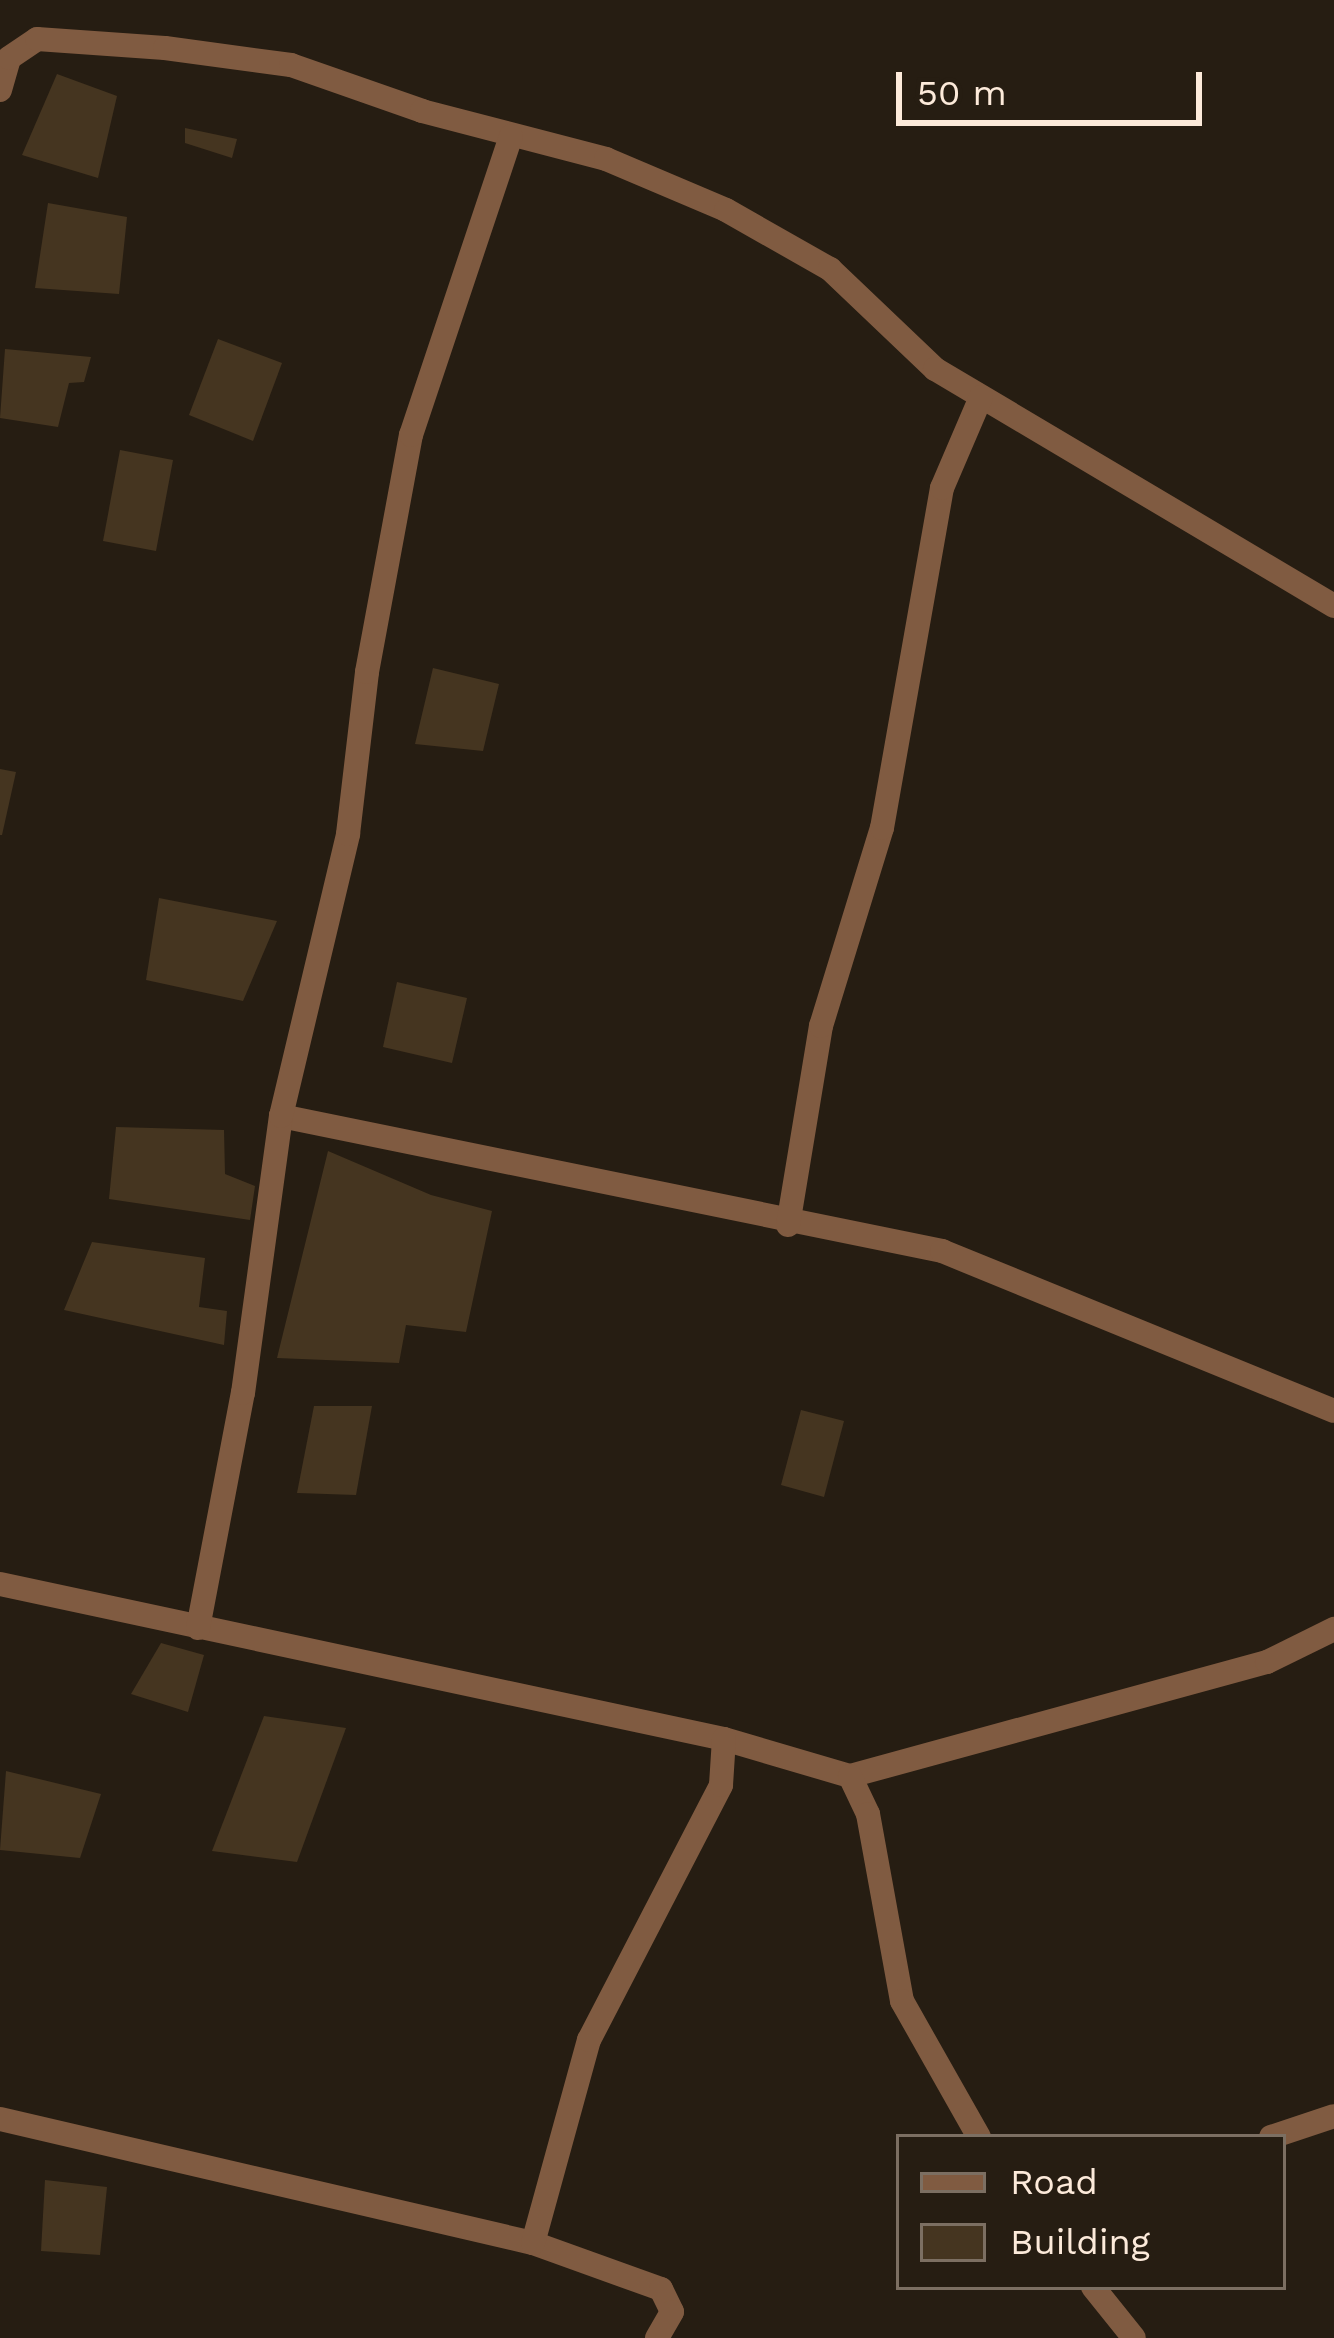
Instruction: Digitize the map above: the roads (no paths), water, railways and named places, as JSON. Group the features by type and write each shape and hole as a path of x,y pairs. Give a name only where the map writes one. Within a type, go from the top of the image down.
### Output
{"street":[{"path":"0,90 9,58 37,39 146,46 291,65 511,136 606,159 725,210 830,269 880,324 981,398 1334,606"},
{"path":"198,1628 242,1393 281,1116 348,834 367,671 411,434 511,136"},
{"path":"788,1225 821,1026 882,828 942,488 981,398"},
{"path":"281,1116 788,1225 942,1251 1334,1411"},
{"path":"0,1584 724,1738 850,1776 1267,1662 1334,1629"},
{"path":"532,2243 589,2040 721,1785 724,1738"},
{"path":"850,1776 868,1814 902,2001 977,2134"},
{"path":"1280,2134 1334,2116"},
{"path":"0,2119 532,2243 662,2289 672,2312 658,2338"},
{"path":"1096,2290 1133,2338"}]}
